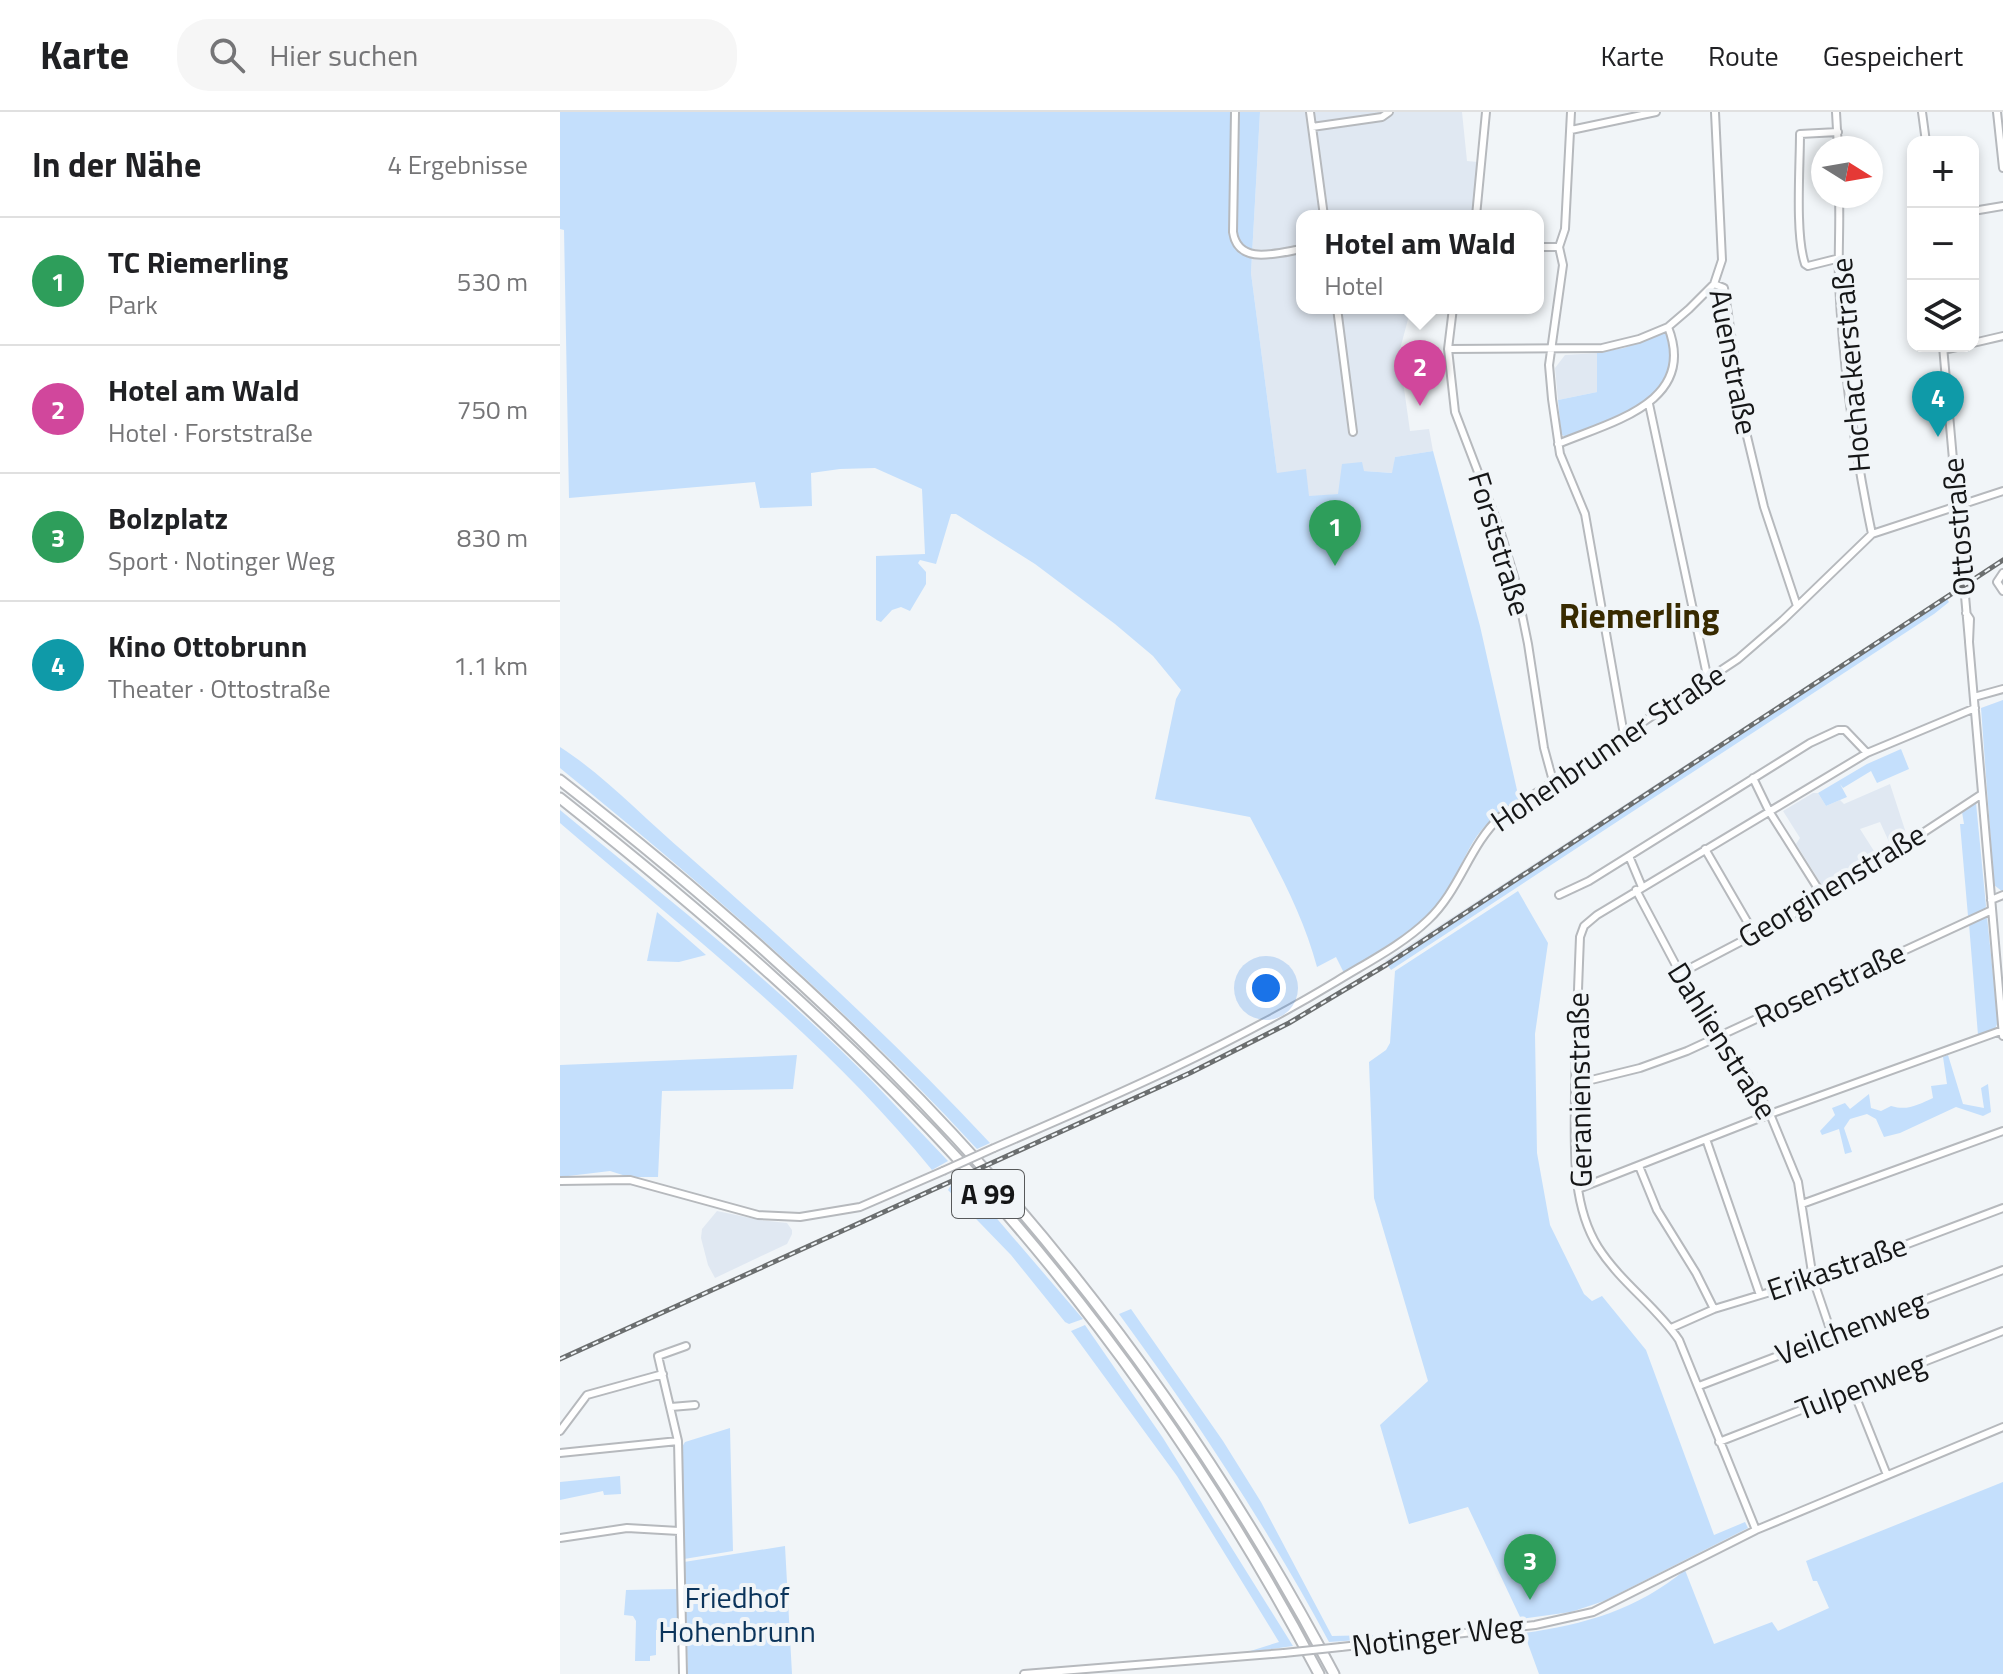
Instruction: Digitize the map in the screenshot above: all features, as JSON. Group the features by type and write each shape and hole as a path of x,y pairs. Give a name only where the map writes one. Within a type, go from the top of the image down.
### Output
{"highway":[{"name":"A 99","path":"560,780 750,939 851,1031 924,1105 1027,1218 1180,1419 1249,1524 1334,1674"},
{"name":"A 99","path":"560,798 699,913 810,1011 881,1079 977,1180 1084,1310 1170,1426 1238,1532 1319,1674"}],"street":[{"path":"1235,112 1233,232 1236,244 1245,253 1255,255 1296,250"},
{"path":"1310,112 1323,210"},
{"path":"1312,127 1382,117 1389,112"},
{"path":"1477,210 1486,112"},
{"path":"1571,112 1566,226 1559,247 1563,265 1549,365 1558,444 1585,514 1624,735"},
{"path":"1571,130 1656,112"},
{"name":"Auenstraße","path":"1715,112 1722,260 1714,284 1724,288 1745,428 1764,507 1797,606"},
{"path":"1836,112 1838,136"},
{"path":"1922,112 1925,136"},
{"path":"1997,112 2003,168"},
{"path":"1838,132 1800,134 1800,198 1805,264 1808,266 1840,258"},
{"path":"1979,210 2003,206"},
{"name":"Hochackerstraße","path":"1839,208 1839,282 1853,426 1872,534"},
{"path":"1544,247 1559,247"},
{"path":"1448,349 1602,348 1639,339 1668,327 1714,284"},
{"path":"1338,314 1353,432"},
{"name":"Forststraße","path":"1452,314 1448,349 1455,412 1499,527 1519,596 1544,748 1553,781"},
{"path":"1558,444 1649,404 1665,387 1674,364 1675,351 1668,327"},
{"path":"1979,342 2003,336"},
{"name":"Ottostraße","path":"1943,352 1966,636 2001,982 2003,1033"},
{"path":"1649,404 1708,680"},
{"name":"Hohenbrunner Straße","path":"560,1181 630,1180 758,1215 800,1217 860,1207 1244,1034 1407,938 1429,920 1449,895 1476,844 1500,817 1746,653 1872,534 2003,491"},
{"path":"2003,573 1997,582 2003,591"},
{"path":"1974,697 2003,689"},
{"path":"1639,889 1867,753 1975,708"},
{"path":"1559,895 1575,890 1810,743 1838,730 1848,732 1867,753"},
{"path":"1753,778 1769,811 1824,898"},
{"name":"Georginenstraße","path":"1679,974 1824,898 1982,794"},
{"path":"1705,849 1755,935"},
{"name":"Dahlienstraße","path":"1629,856 1639,889 1679,974 1748,1075 1770,1114 1794,1169 1813,1279 1832,1335"},
{"name":"Geranienstraße","path":"1639,889 1588,921 1580,937 1575,1084 1578,1189 1584,1216 1598,1247 1630,1287 1671,1328 1686,1353 1756,1530"},
{"path":"1991,900 2003,895"},
{"name":"Rosenstraße","path":"1575,1084 1643,1067 1719,1036 1992,910"},
{"path":"1578,1189 1770,1114 2003,1033"},
{"path":"1802,1204 2003,1131"},
{"path":"1706,1139 1760,1295"},
{"path":"1639,1166 1657,1210 1714,1309"},
{"name":"Erikastraße","path":"1671,1328 1714,1309 1813,1279 2003,1208"},
{"name":"Veilchenweg","path":"1699,1386 2003,1270"},
{"name":"Tulpenweg","path":"1719,1442 2003,1331"},
{"path":"683,1674 678,1441 658,1356 686,1346"},
{"path":"560,1431 587,1395 663,1374"},
{"path":"1853,1390 1887,1475"},
{"path":"671,1407 695,1405"},
{"name":"Notinger Weg","path":"1024,1674 1341,1647 1535,1625 1584,1615 1618,1601 1756,1530 2003,1427"},
{"path":"560,1453 678,1441"},
{"path":"560,1538 627,1528 679,1531"}],"shaded area":[{"path":"1260,112 1462,112 1467,161 1478,162 1474,210 1296,210 1296,314 1409,314 1399,353 1410,431 1429,429 1433,451 1395,457 1393,473 1364,471 1339,494 1309,497 1277,473 1251,273"},
{"path":"1597,353 1597,392 1558,400 1555,368 1565,355"},
{"path":"1955,589 1955,595 1388,966 1385,961"},
{"path":"1890,784 1906,833 1890,844 1880,822 1860,829 1874,851 1844,873 1833,888 1825,890 1796,844 1800,838 1783,811 1813,793 1818,793 1826,806 1840,800 1844,804"},
{"path":"717,1211 787,1223 792,1234 787,1244 715,1278 701,1238 702,1229"}],"green space":[{"path":"560,112 1260,112 1251,273 1277,473 1306,469 1309,496 1338,494 1342,464 1362,462 1364,471 1392,473 1395,457 1433,451 1480,626 1519,799 1477,835 1451,883 1426,917 1404,935 1344,973 1336,957 1317,967 1297,909 1250,817 1155,799 1176,699 1181,690 1153,656 1115,624 1035,564 956,514 951,514 936,564 920,560 918,563 926,572 926,584 910,611 901,607 892,610 881,622 876,620 876,556 925,554 922,489 875,468 811,473 812,506 760,508 755,482 569,498 564,230 560,229"},
{"path":"1665,333 1669,340 1670,363 1656,391 1629,411 1565,437 1561,434 1558,400 1597,392 1597,353 1624,348"},
{"path":"1947,599 1949,602 1934,614 1391,970 1388,966"},
{"path":"2003,700 2003,892 1994,885 1981,708"},
{"path":"560,747 608,784 803,958 917,1067 990,1143 977,1149 878,1048 775,951 560,768"},
{"path":"1901,749 1909,769 1877,783 1871,771 1843,788 1840,784 1847,797 1826,806 1818,793 1867,764"},
{"path":"1976,803 1986,906 1968,916 1960,824 1964,824 1962,812"},
{"path":"560,810 798,1010 873,1082 948,1161 932,1170 891,1122 801,1031 560,823"},
{"path":"1518,891 1548,943 1535,1034 1537,1153 1550,1225 1584,1294 1592,1301 1602,1296 1646,1350 1714,1535 1745,1522 1748,1528 1604,1601 1571,1612 1521,1619 1468,1507 1409,1524 1380,1425 1428,1381 1374,1198 1369,1062 1386,1050 1390,1043 1395,971"},
{"path":"657,912 706,955 679,962 647,961"},
{"path":"1985,916 1998,1022 1994,1031 1978,1035 1969,924"},
{"path":"797,1055 793,1089 662,1091 658,1177 629,1177 610,1171 560,1177 560,1065"},
{"path":"1948,1055 1963,1104 1984,1108 1981,1088 1988,1084 1991,1112 1983,1116 1956,1107 1900,1133 1884,1137 1876,1119 1867,1114 1850,1119 1844,1128 1852,1152 1845,1154 1839,1129 1822,1135 1820,1131 1835,1115 1832,1108 1845,1103 1850,1109 1869,1094 1871,1108 1881,1111 1891,1106 1912,1106 1933,1098 1931,1086 1947,1084 1943,1057"},
{"path":"963,1179 1083,1319 1069,1324 1065,1322 1011,1255 948,1190"},
{"path":"1131,1309 1223,1441 1261,1502 1332,1636 1373,1635 1373,1639 1329,1642 1230,1474 1119,1314"},
{"path":"1085,1325 1163,1438 1293,1646 1244,1653 1279,1642 1177,1476 1071,1331"},
{"path":"730,1428 733,1551 684,1559 682,1447 685,1442"},
{"path":"620,1476 621,1494 604,1495 603,1491 560,1500 560,1482"},
{"path":"2003,1482 2003,1674 1539,1674 1524,1633 1609,1613 1648,1595 1685,1570 1714,1644 1772,1622 1778,1631 1829,1608 1817,1581 1813,1581 1806,1561"},
{"name":"Friedhof Hohenbrunn","path":"785,1546 792,1674 688,1674 684,1562"},
{"path":"677,1589 679,1629 656,1630 656,1655 650,1656 650,1661 635,1661 636,1621 633,1616 624,1615 626,1590"}],"railway":[{"path":"560,1359 1190,1073 1289,1023 1386,965 2003,560"}],"place":[{"name":"Hotel am Wald","path":"1420,406"},
{"name":"Kino Ottobrunn","path":"1938,437"},
{"name":"TC Riemerling","path":"1335,566"},
{"name":"Bolzplatz","path":"1530,1600"}],"district":[{"name":"Riemerling","path":"1639,616"}]}
